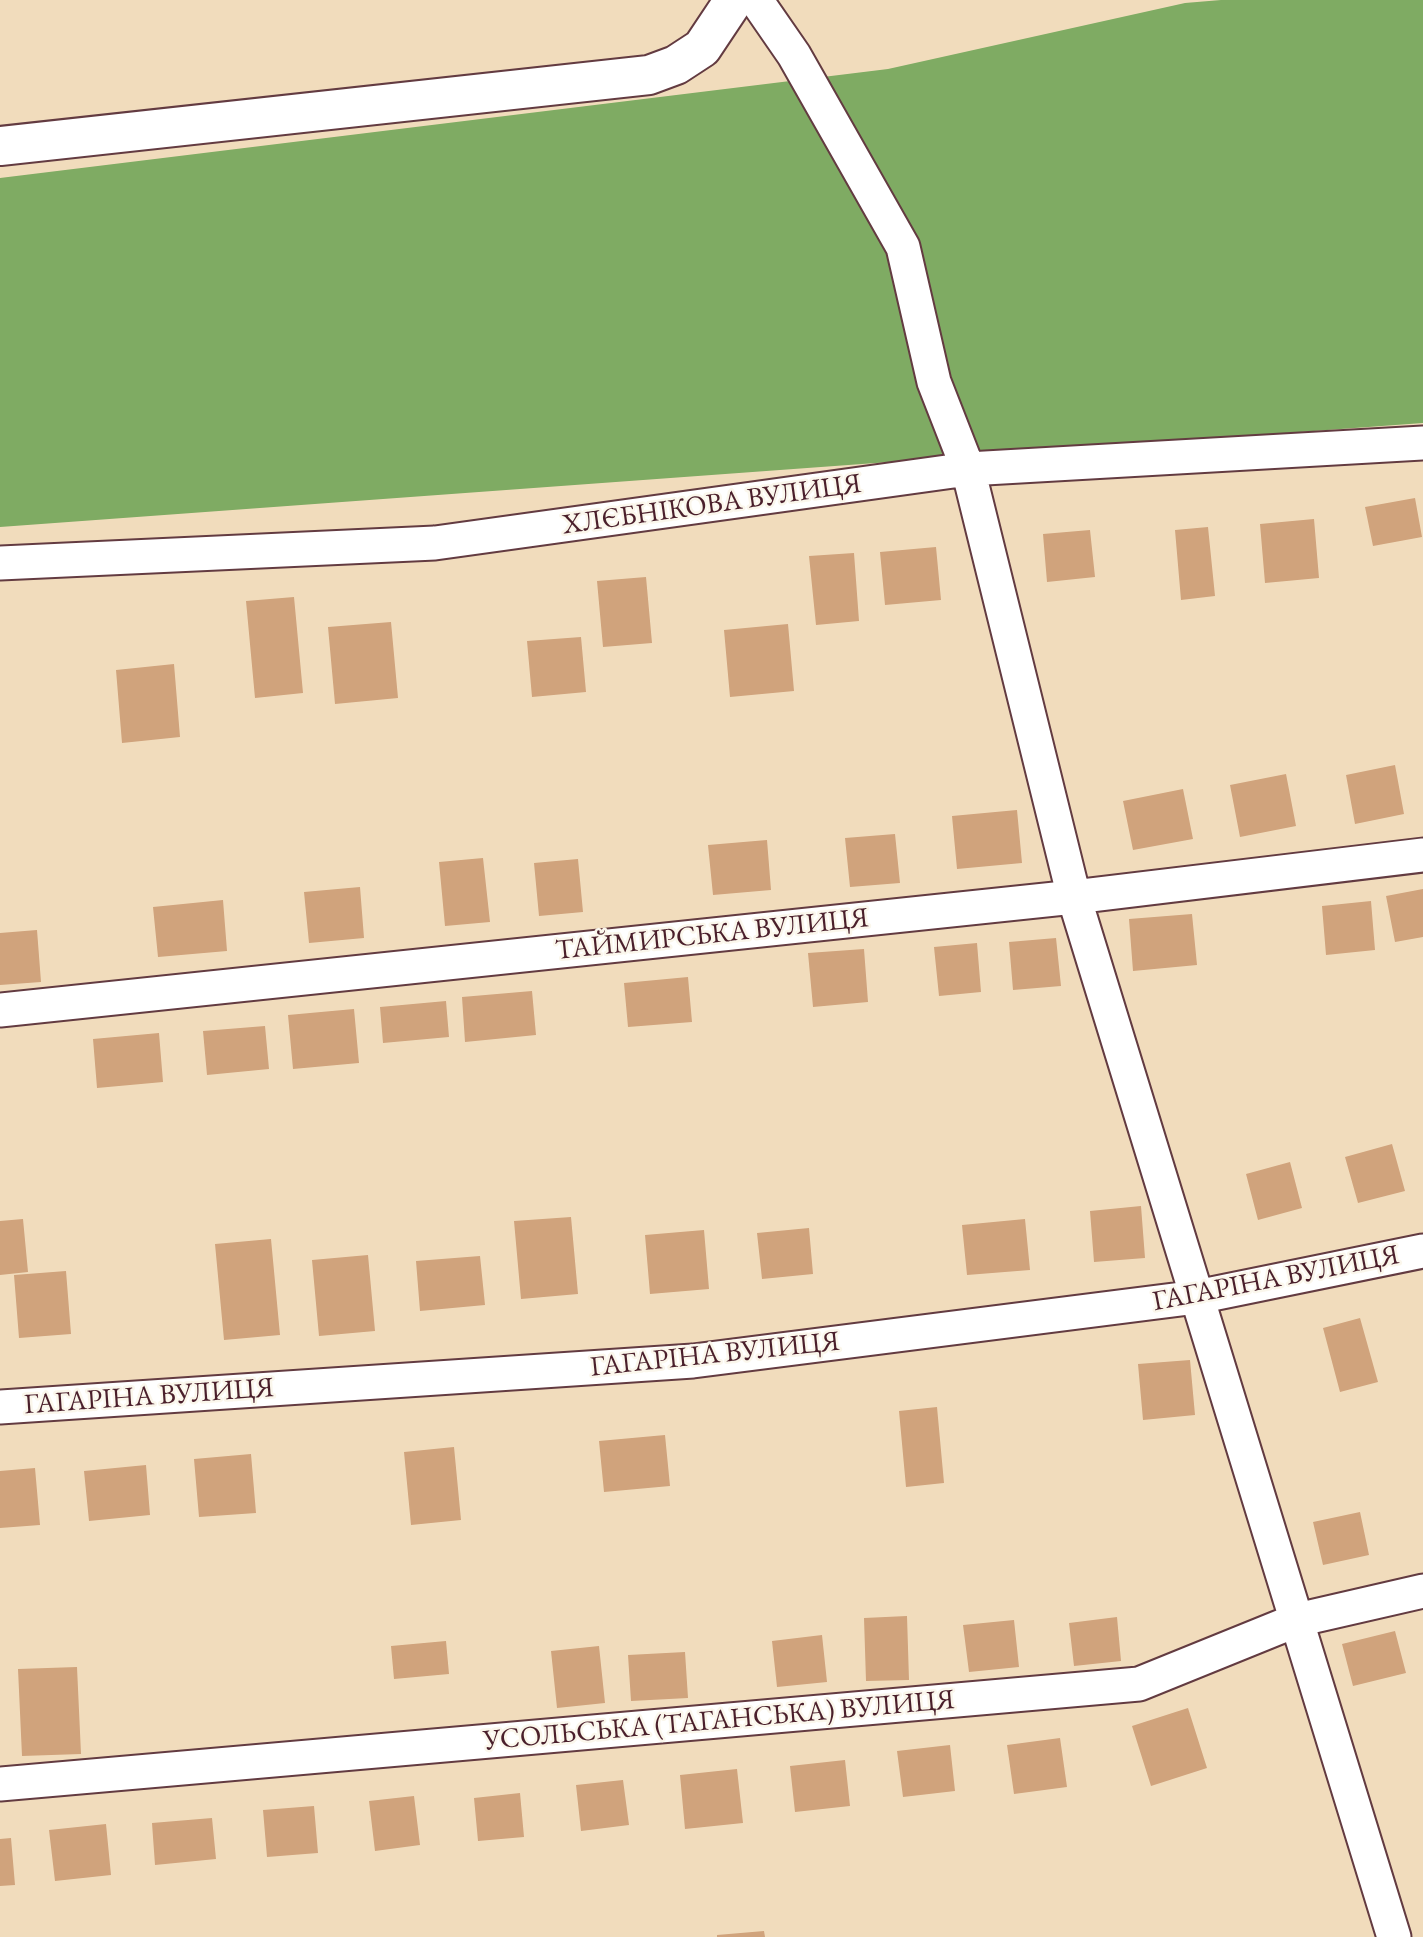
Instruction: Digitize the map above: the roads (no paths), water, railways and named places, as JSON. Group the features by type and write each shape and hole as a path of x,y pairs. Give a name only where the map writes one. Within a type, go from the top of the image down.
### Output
{"street":[{"path":"0,146 649,75 676,65 702,48 734,0"},
{"path":"756,0 794,55 903,247 934,382 968,469 1074,897 1394,1937"},
{"name":"ХЛЄБНІКОВА ВУЛИЦЯ","path":"0,564 435,543 968,469 1423,443"},
{"name":"ТАЙМИРСЬКА ВУЛИЦЯ","path":"0,1010 1074,897 1423,855"},
{"name":"ГАГАРІНА ВУЛИЦЯ","path":"0,1407 693,1362 1197,1297 1423,1251"},
{"name":"УСОЛЬСЬКА (ТАГАНСЬКА) ВУЛИЦЯ","path":"0,1784 1139,1684 1297,1620 1423,1591"}]}
